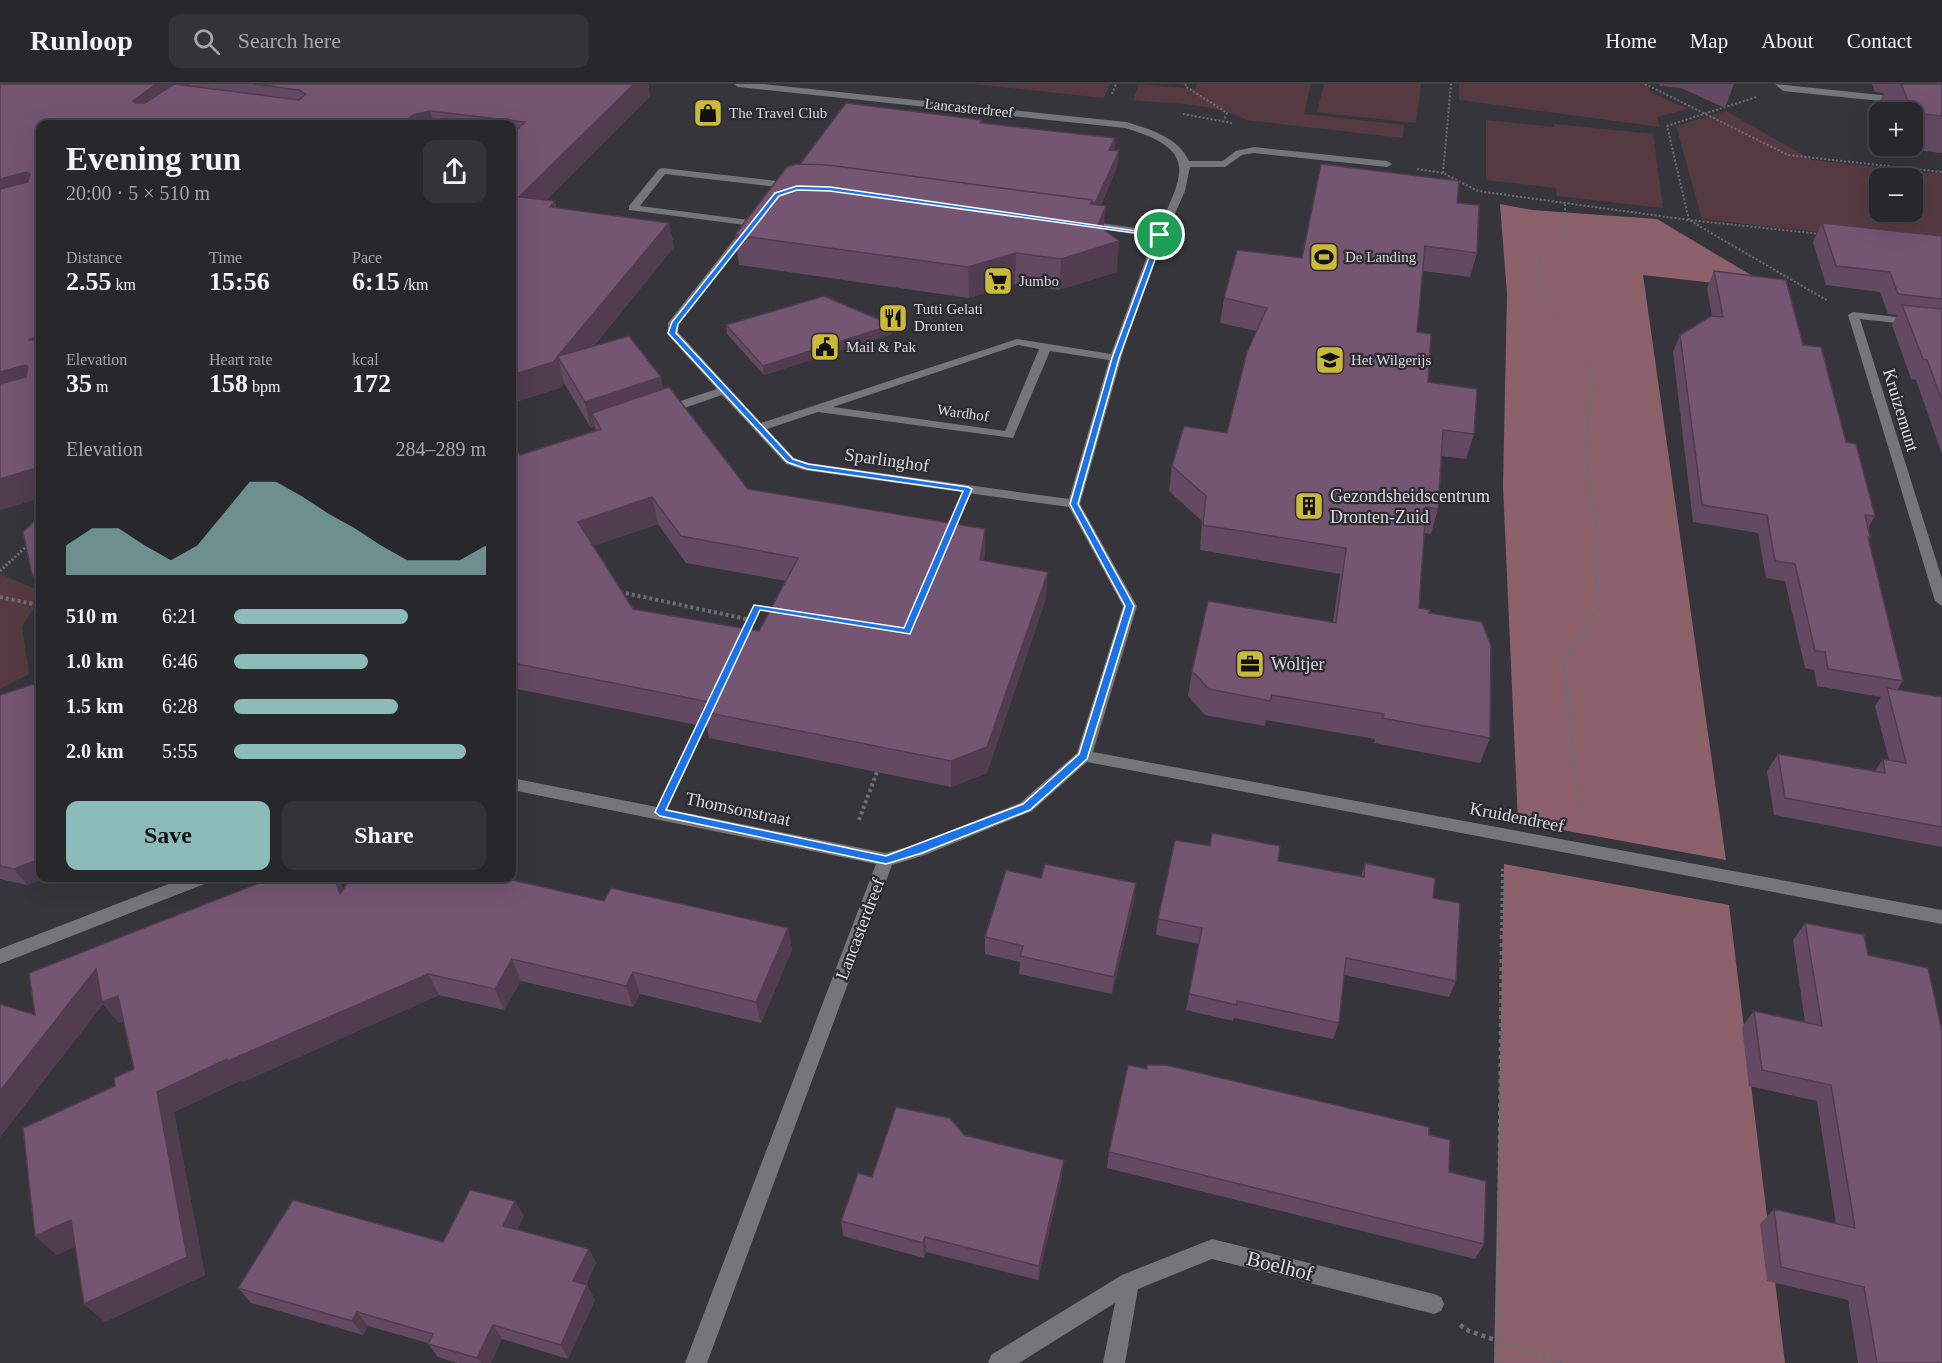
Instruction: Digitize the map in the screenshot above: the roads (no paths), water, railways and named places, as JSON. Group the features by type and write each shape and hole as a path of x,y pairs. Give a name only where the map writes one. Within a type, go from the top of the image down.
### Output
{"street":[{"name":"Lancasterdreef","path":"738,84 1126,125 1151,132 1165,140 1179,152 1185,164"},
{"path":"1781,86 1908,100"},
{"path":"1084,756 1130,606 1074,504 1115,358 1181,185 1185,164 1226,164 1239,153 1254,150 1387,164"},
{"name":"Sparlinghof","path":"777,195 802,187 662,171 633,208 756,220 674,324 672,333 790,461 800,465 1074,504"},
{"path":"1078,223 1160,235"},
{"name":"Kruizemunt","path":"1942,325 1853,315 1942,601"},
{"name":"Wardhof","path":"760,427 1017,342 1115,358"},
{"name":"Wardhof","path":"818,408 1009,435 1046,347"},
{"path":"646,416 725,390"},
{"name":"Lancasterdreef","path":"696,1363 886,860 919,850 1026,807 1084,756"},
{"name":"Kruidendreef","path":"1084,756 1942,917"},
{"name":"Thomsonstraat","path":"516,785 660,812 886,860"},
{"path":"0,957 191,882"},
{"name":"Boelhof","path":"999,1363 1129,1282 1212,1249 1434,1304"},
{"path":"1114,1363 1129,1282"}],"place":[{"name":"The Travel Club","path":"708,113"},
{"name":"De Landing","path":"1324,257"},
{"name":"Jumbo","path":"998,281"},
{"name":"Tutti Gelati Dronten","path":"893,318"},
{"name":"Mail & Pak","path":"825,347"},
{"name":"Het Wilgerijs","path":"1330,360"},
{"name":"Gezondsheidscentrum Dronten-Zuid","path":"1309,506"},
{"name":"Woltjer","path":"1250,664"}]}
